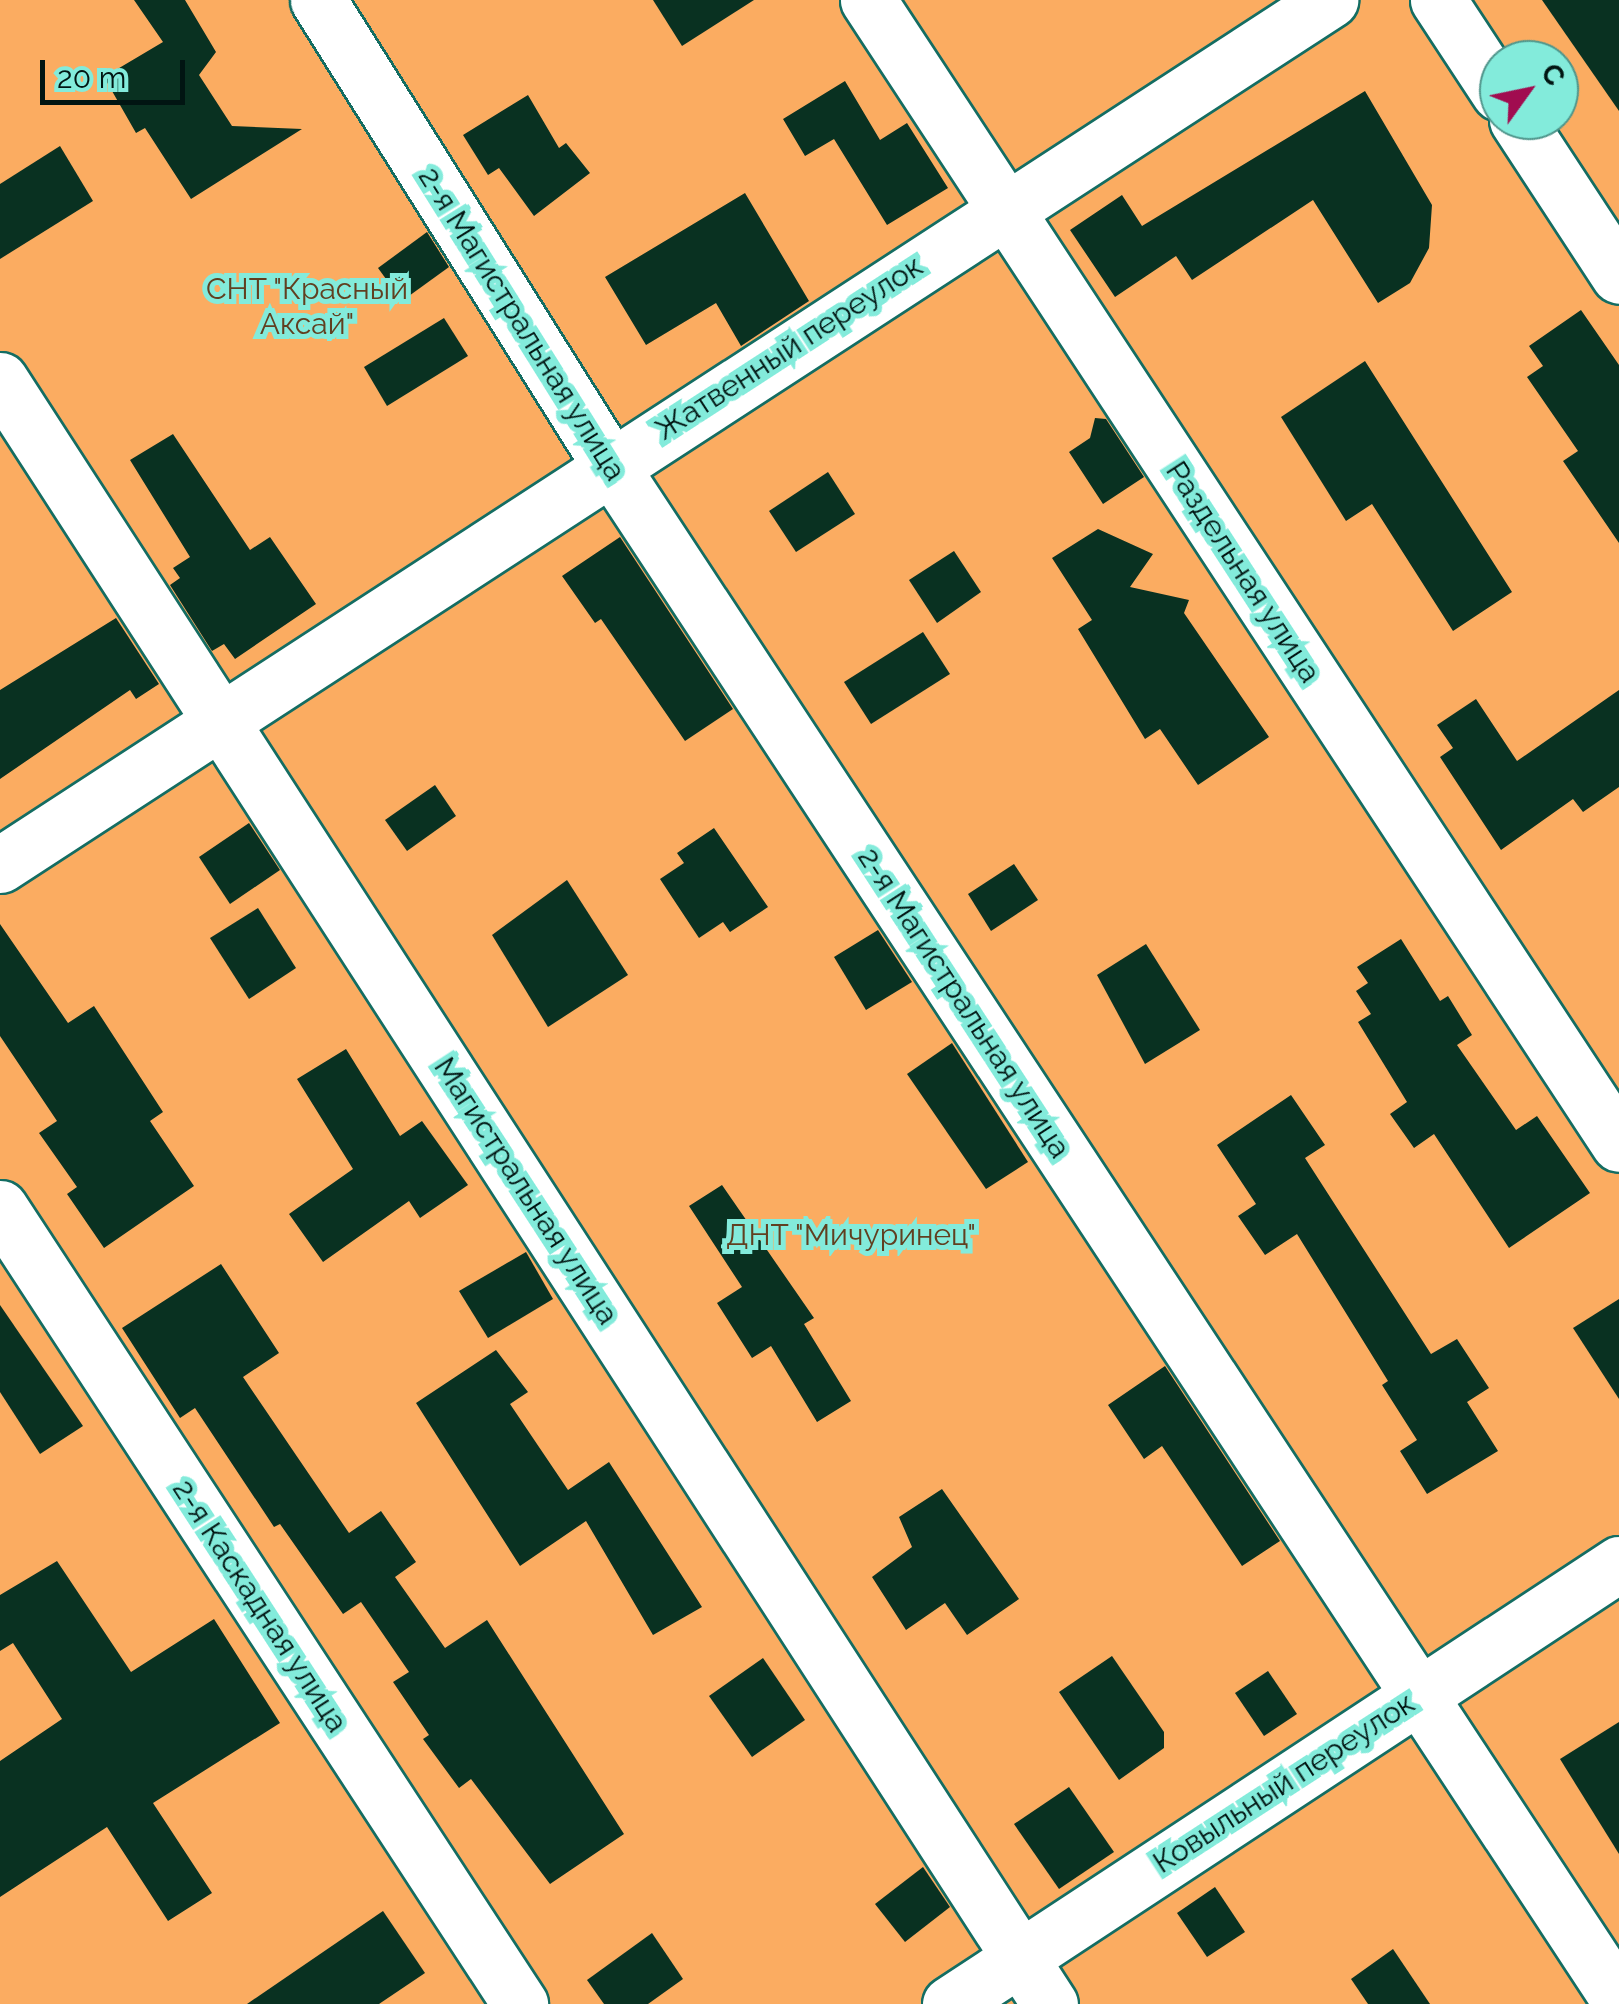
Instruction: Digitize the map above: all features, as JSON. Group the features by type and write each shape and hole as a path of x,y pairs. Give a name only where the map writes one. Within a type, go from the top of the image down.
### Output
{"street":[{"name":"2-я Магистральная улица","path":"318,0 610,464 1619,2000"},
{"name":"Раздельная улица","path":"868,0 1619,1144"},
{"name":"Жатвенный переулок","path":"0,865 610,464 1330,0"},
{"path":"1438,0 1479,63"},
{"path":"1529,140 1619,276"},
{"name":"Магистральная улица","path":"0,380 1050,2004"},
{"name":"2-я Каскадная улица","path":"0,1208 520,2004"},
{"name":"Ковыльный переулок","path":"950,2004 1619,1564"}],"green space":[{"name":"ДНТ \"Мичуринец\"","path":"0,0 1619,0 1619,2004 0,2004"}],"building":[{"path":"134,0 185,0 216,52 199,75 232,126 302,129 191,199 145,128 136,133 104,77 163,42"},
{"path":"653,0 754,0 682,46"},
{"path":"1542,0 1619,0 1619,111 1579,53 1579,40 1570,40"},
{"path":"845,81 880,140 907,123 948,188 887,225 834,139 805,156 783,119"},
{"path":"1365,91 1432,205 1429,248 1410,283 1378,303 1313,200 1192,280 1176,256 1115,297 1070,230 1122,195 1142,226"},
{"path":"528,95 559,148 566,143 590,173 534,216 499,168 488,175 463,135"},
{"path":"60,146 93,201 0,259 0,184"},
{"path":"745,193 809,301 741,346 716,303 646,345 605,277"},
{"path":"427,232 449,267 402,301 378,268"},
{"path":"1581,310 1619,365 1619,543 1563,461 1578,451 1527,377 1543,366 1529,346"},
{"path":"444,318 468,356 387,406 364,367"},
{"path":"1365,361 1512,592 1453,631 1372,504 1346,521 1281,417"},
{"path":"1095,418 1106,419 1144,477 1103,504 1069,452 1090,438"},
{"path":"173,434 250,550 270,537 316,604 235,659 224,644 212,651 170,585 180,578 173,568 190,557 130,460"},
{"path":"828,472 855,514 796,552 769,511"},
{"path":"1098,529 1153,554 1130,587 1189,600 1184,613 1269,737 1198,785 1160,729 1145,739 1078,629 1092,620 1052,558"},
{"path":"620,537 733,709 685,741 601,619 595,623 562,576"},
{"path":"954,551 981,592 937,623 909,580"},
{"path":"116,618 159,684 136,699 130,690 0,779 0,690"},
{"path":"923,632 950,674 871,724 844,682"},
{"path":"1619,690 1619,787 1583,812 1573,799 1501,850 1440,757 1453,748 1437,725 1476,699 1517,761"},
{"path":"435,785 456,816 407,851 385,820"},
{"path":"249,823 280,870 230,904 199,857"},
{"path":"714,828 768,907 730,932 723,922 699,938 660,879 684,863 677,853"},
{"path":"1014,864 1038,900 991,931 968,894"},
{"path":"567,880 628,975 548,1027 492,935"},
{"path":"258,908 296,968 249,999 210,938"},
{"path":"0,924 68,1023 94,1006 163,1112 150,1121 194,1186 104,1248 67,1194 77,1187 39,1133 57,1121 0,1036"},
{"path":"878,930 912,982 866,1010 834,957"},
{"path":"1401,939 1440,1001 1448,996 1472,1035 1457,1045 1516,1130 1537,1116 1590,1193 1509,1248 1434,1134 1414,1148 1390,1114 1407,1102 1358,1022 1371,1014 1356,991 1368,983 1357,967"},
{"path":"1146,944 1200,1030 1145,1064 1097,975"},
{"path":"952,1043 1028,1162 986,1189 907,1074"},
{"path":"346,1049 400,1136 422,1121 468,1185 420,1218 409,1201 323,1262 289,1214 353,1169 297,1079"},
{"path":"1291,1095 1325,1145 1305,1158 1431,1354 1457,1339 1489,1388 1467,1402 1498,1451 1427,1494 1400,1451 1417,1440 1382,1385 1388,1381 1297,1234 1265,1255 1238,1216 1256,1204 1217,1145"},
{"path":"722,1185 814,1318 804,1324 851,1401 817,1422 771,1346 752,1358 717,1303 742,1287 689,1206"},
{"path":"526,1252 553,1299 488,1338 459,1291"},
{"path":"221,1264 279,1353 243,1377 349,1533 381,1511 416,1562 395,1577 445,1648 487,1620 624,1834 550,1884 471,1779 459,1788 423,1739 429,1735 393,1682 409,1672 361,1602 343,1614 280,1524 274,1527 195,1408 180,1418 122,1328"},
{"path":"1619,1299 1619,1399 1573,1328"},
{"path":"0,1305 83,1426 40,1454 0,1392"},
{"path":"496,1350 528,1392 510,1404 568,1490 609,1462 702,1607 653,1635 586,1521 520,1566 416,1403"},
{"path":"1165,1366 1280,1541 1242,1566 1162,1446 1144,1459 1108,1405"},
{"path":"942,1489 1019,1599 967,1635 945,1603 906,1630 872,1577 912,1547 899,1517"},
{"path":"57,1561 131,1672 214,1619 280,1723 153,1803 212,1893 168,1921 107,1827 0,1897 0,1761 62,1719 13,1643 0,1651 0,1595"},
{"path":"1112,1656 1164,1732 1164,1748 1119,1780 1059,1692"},
{"path":"763,1658 805,1720 752,1757 709,1696"},
{"path":"1268,1671 1297,1714 1264,1736 1235,1693"},
{"path":"1619,1722 1619,1854 1560,1759"},
{"path":"1069,1787 1114,1852 1059,1889 1014,1824"},
{"path":"923,1867 950,1907 905,1942 875,1904"},
{"path":"1215,1887 1245,1932 1207,1957 1177,1913"},
{"path":"383,1911 425,1973 379,2004 247,2004"},
{"path":"652,1933 683,1979 648,2004 604,2004 587,1980"},
{"path":"1393,1949 1430,2004 1368,2004 1351,1979"}],"park label":[{"name":"СНТ \"Красный Аксай\"","path":"307,306"}]}
